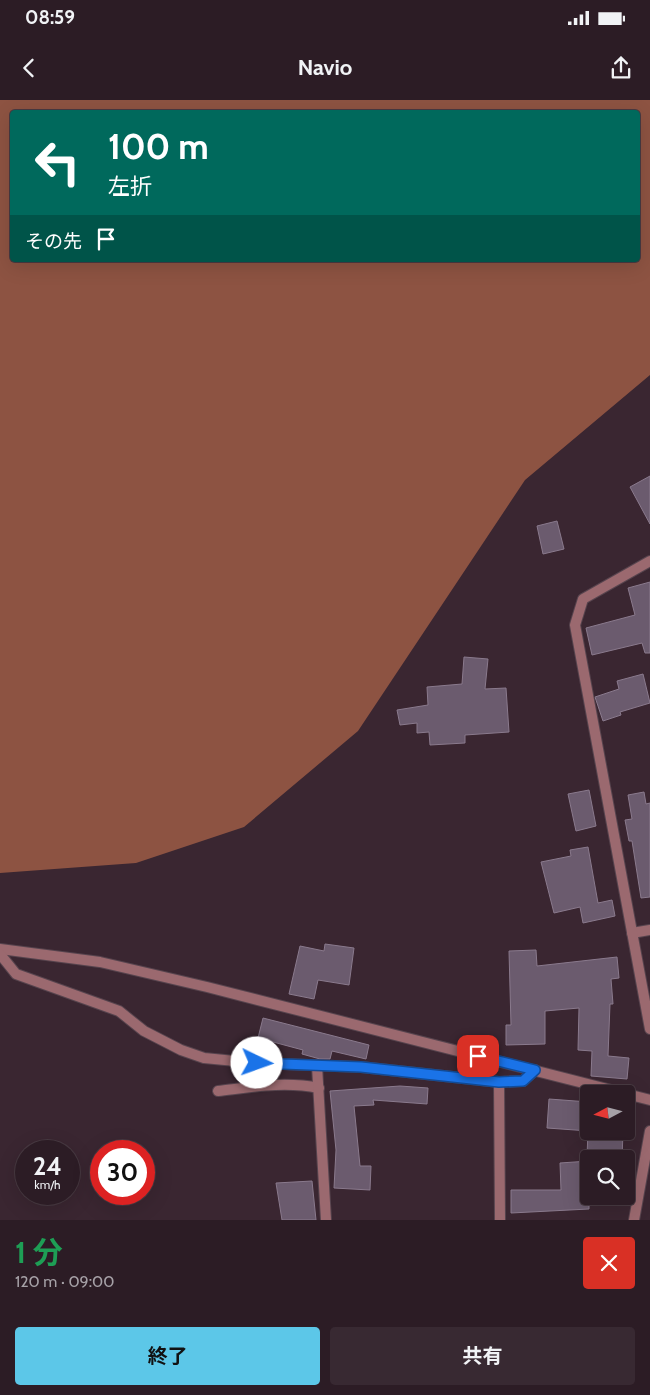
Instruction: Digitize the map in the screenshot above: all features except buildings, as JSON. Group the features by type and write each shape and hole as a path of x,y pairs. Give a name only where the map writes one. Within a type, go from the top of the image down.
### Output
{"street":[{"path":"650,561 583,599 575,625 650,1029"},
{"path":"632,932 650,930"},
{"path":"0,949 100,962 650,1100"},
{"path":"0,954 16,974 119,1011 144,1031 181,1050 204,1058 317,1066 361,1067 499,1082 523,1081 535,1070"},
{"path":"317,1066 326,1220"},
{"path":"499,1082 500,1220"},
{"path":"218,1091 272,1084 300,1084 319,1088"},
{"path":"634,1220 650,1131"}],"shaded area":[{"path":"0,100 650,100 650,375 525,480 358,731 244,827 136,863 0,873"}],"route":[{"path":"257,1063 361,1067 499,1082 523,1081 535,1070 478,1056"}]}
